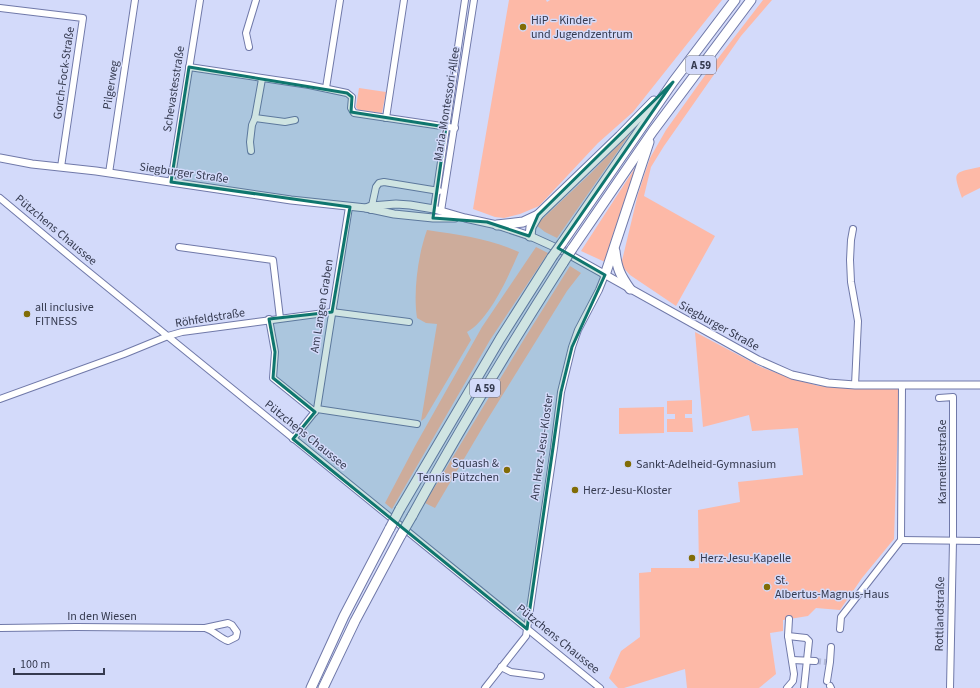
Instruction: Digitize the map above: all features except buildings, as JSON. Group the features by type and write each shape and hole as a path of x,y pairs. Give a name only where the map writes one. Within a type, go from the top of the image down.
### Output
{"highway":[{"name":"A 59","path":"310,688 344,616 400,509 496,345 552,257 673,82 735,0"},
{"name":"A 59","path":"323,688 355,622 401,535 474,406 511,345 572,249 652,132 751,0"},
{"path":"530,236 531,228 538,215 620,136 673,82"},
{"path":"605,275 652,132"},
{"path":"497,225 523,222 538,215"},
{"path":"615,248 616,264 620,274 630,289"}],"main road":[{"name":"Siegburger Straße","path":"1,158 32,164 108,173 349,207 370,208 410,205 434,209 497,225 530,236 561,250 771,366 792,375 809,380 855,385 980,385"},
{"name":"Siegburger Straße","path":"370,208 394,214 433,218 465,218"},
{"path":"433,218 434,209"}],"street":[{"name":"Pilgerweg","path":"108,173 135,0"},
{"name":"Schevastesstraße","path":"171,182 200,0"},
{"path":"249,47 246,33 256,0"},
{"path":"326,88 340,0"},
{"path":"386,118 404,0"},
{"name":"Maria-Montessori-Allee","path":"434,209 465,0"},
{"name":"Maria-Montessori-Allee","path":"442,211 474,0"},
{"name":"Gorch-Fock-Straße","path":"0,8 83,18 61,167"},
{"path":"189,67 326,88 347,93 352,97 351,108 354,113 455,128"},
{"path":"251,151 250,142 252,125 255,118 262,79"},
{"path":"255,118 285,122 295,120"},
{"path":"370,208 376,187 379,183 384,182 444,192"},
{"name":"Pützchens Chaussee","path":"0,198 293,439 600,688"},
{"name":"Am Langen Graben","path":"316,410 349,207"},
{"path":"853,229 850,260 851,282 858,321 855,385"},
{"path":"178,246 273,260 280,318"},
{"name":"Am Herz-Jesu-Kloster","path":"484,688 526,636 561,392 572,347 578,330 599,290 605,275"},
{"name":"Röhfeldstraße","path":"0,399 124,354 168,336 196,330 332,312 410,322"},
{"path":"269,320 274,352 273,378 316,410 417,424"},
{"path":"840,629 841,617 901,540 902,385"},
{"name":"Karmeliterstraße","path":"939,398 953,397 952,541"},
{"path":"293,439 316,410"},
{"path":"901,540 980,541"},
{"name":"Rottlandstraße","path":"950,688 952,541"},
{"path":"789,619 788,636 794,674 794,681 790,687"},
{"name":"In den Wiesen","path":"0,628 205,628 228,623 232,625 237,632 236,637 228,641 222,639 212,630 205,628"},
{"path":"788,636 806,638 808,640 804,688"},
{"path":"829,685 832,650"},
{"path":"792,660 815,661"},
{"path":"501,667 510,672 541,676"}],"highlighted area":[{"path":"189,67 347,93 352,97 351,112 446,127 433,218 487,222 529,236 538,215 673,82 558,248 605,275 572,347 561,392 527,629 293,439 315,412 273,378 275,352 269,319 332,312 350,207 171,182"}],"shaded area":[{"path":"509,0 546,0 547,2 550,0 722,0 633,112 598,143 539,206 520,214 504,218 495,217 473,209"},
{"path":"763,0 772,0 741,36 651,167 644,196 715,236 676,306 630,275 621,265 638,194 650,158 666,130 706,74"},
{"path":"359,88 386,92 382,113 358,110 356,107"},
{"path":"632,131 557,238 545,232 536,225 590,174"},
{"path":"642,157 614,231 605,262 581,251"},
{"path":"980,167 980,188 962,198 957,183 957,175 960,172"},
{"path":"427,230 485,240 519,252 498,296 491,307 475,326 467,332 471,340 425,418 421,421 437,324 426,323 417,318 417,274"},
{"path":"536,247 548,253 490,340 392,509 385,503 415,446 482,327"},
{"path":"570,266 581,273 567,291 484,425 435,508 425,503 526,336"},
{"path":"695,332 761,367 790,378 819,386 899,389 894,539 862,578 840,610 816,608 808,616 783,620 783,631 770,633 776,674 759,688 687,688 685,669 624,688 618,688 609,678 621,651 640,637 639,573 651,572 651,568 699,568 698,510 740,502 738,482 803,475 798,428 752,431 749,415 703,427"},
{"path":"692,400 692,414 685,414 685,418 692,418 693,432 667,432 667,419 675,419 675,414 667,414 667,401"},
{"path":"664,407 664,433 619,434 619,408"}],"tunnel":[{"path":"815,661 826,662"}],"place":[{"name":"HiP – Kinder- und Jugendzentrum","path":"523,27"},
{"name":"all inclusive FITNESS","path":"27,314"},
{"name":"Sankt-Adelheid-Gymnasium","path":"628,464"},
{"name":"Squash & Tennis Pützchen","path":"507,470"},
{"name":"Herz-Jesu-Kloster","path":"575,490"},
{"name":"Herz-Jesu-Kapelle","path":"692,558"},
{"name":"St. Albertus-Magnus-Haus","path":"767,587"}]}
